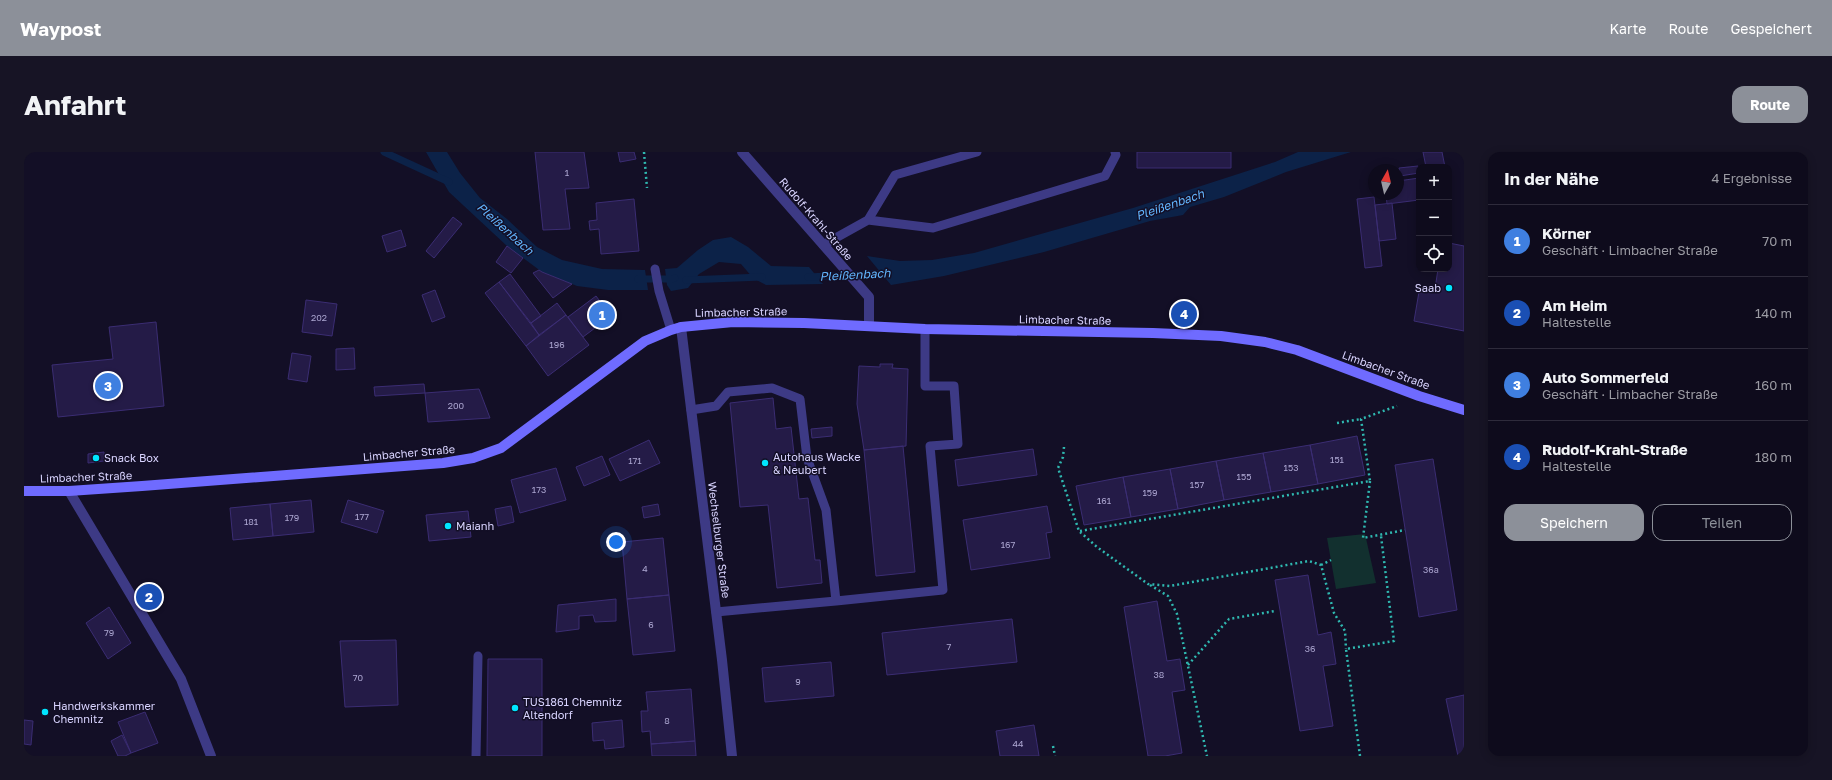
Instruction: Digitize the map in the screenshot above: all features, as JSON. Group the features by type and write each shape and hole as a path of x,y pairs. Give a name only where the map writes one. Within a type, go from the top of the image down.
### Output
{"main road":[{"name":"Limbacher Straße","path":"24,491 69,491 443,463 473,458 500,448 645,340 676,328 733,322 804,323 925,329 1153,333 1245,339 1297,350 1419,396 1464,410"}],"street":[{"name":"Rudolf-Krahl-Straße","path":"742,152 869,297 869,326"},
{"name":"Wechselburger Straße","path":"676,328 691,410 732,756"},
{"path":"69,491 181,679 211,756"}],"lane":[{"path":"822,245 868,220 895,175 977,152"},
{"path":"868,220 932,228 1105,176 1116,155 1115,152"},
{"path":"655,269 659,291 676,328"},
{"path":"716,612 943,590 930,446 958,444 954,386 924,386 925,329"},
{"path":"691,410 716,406 728,392 772,388 800,399 807,458 826,510 836,601"},
{"path":"476,756 478,656"}],"path":[{"path":"644,152 647,188"},
{"path":"1337,423 1361,420 1419,396"},
{"path":"1361,420 1370,481 1363,538 1381,536 1405,530"},
{"path":"1064,447 1063,457 1058,468 1079,531 1097,547 1148,584 1168,596 1177,614 1207,756"},
{"path":"1079,531 1370,481"},
{"path":"1346,648 1394,641 1381,536"},
{"path":"1321,566 1330,560"},
{"path":"1148,584 1170,586 1309,561 1321,566"},
{"path":"1321,566 1334,613 1345,631 1360,756"},
{"path":"1188,666 1229,619 1275,611"},
{"path":"1054,746 1056,756"}],"green space":[{"path":"1365,534 1376,583 1336,589 1327,538"}],"water":[{"path":"426,152 447,152 460,173 480,198 507,219 537,247 562,260 602,269 645,270 648,290 608,290 577,286 542,272 507,246 449,192"},
{"path":"1298,152 1351,152 1286,172 1224,197 1190,207 1183,215 1150,221 1044,252 944,276 891,285 867,256 900,261 932,260 974,253 1133,208 1275,162"},
{"path":"731,237 748,247 771,266 809,267 823,284 766,285 753,278 741,264 719,262 699,274 688,288 671,291 667,285 665,269 677,268 698,250 713,240"}],"building":[{"path":"535,152 584,152 589,188 565,189 570,229 543,230"},
{"path":"618,152 634,152 636,159 620,162"},
{"path":"1137,152 1231,152 1231,168 1137,168"},
{"path":"1423,152 1442,152 1444,164 1425,164"},
{"path":"1416,166 1416,173 1404,175 1404,167"},
{"path":"1416,178 1416,200 1387,204 1387,200 1404,200 1404,180"},
{"path":"1368,198 1368,200 1374,200 1382,266 1365,268 1357,199"},
{"path":"634,199 639,251 601,254 599,229 590,230 589,221 597,220 596,203"},
{"path":"1392,203 1396,239 1379,241 1375,205"},
{"path":"453,217 462,224 434,258 426,251"},
{"path":"401,230 406,246 387,252 382,236"},
{"name":"Saab","path":"1452,244 1464,246 1464,331 1414,321 1420,286 1435,289 1438,272 1452,272"},
{"path":"507,246 523,258 511,273 496,262"},
{"path":"539,270 572,284 553,298 533,273"},
{"path":"510,274 541,316 531,323 499,282"},
{"path":"499,282 539,335 526,346 485,293"},
{"path":"435,290 445,317 432,322 422,295"},
{"path":"596,296 611,316 583,337 568,317"},
{"path":"306,300 337,304 332,336 302,332"},
{"path":"557,303 566,315 539,335 531,323"},
{"path":"566,315 589,345 548,376 526,346"},
{"path":"156,322 164,406 58,417 52,365 113,359 109,327"},
{"path":"354,348 355,369 336,370 336,349"},
{"path":"292,353 311,356 307,382 288,379"},
{"path":"880,364 893,364 892,368 908,369 906,446 864,450 857,404 859,366 880,367"},
{"path":"424,384 425,393 375,396 374,387"},
{"path":"479,389 490,418 428,422 425,393"},
{"name":"Autohaus Wacke & Neubert","path":"773,398 776,429 791,427 799,499 808,498 815,560 820,560 822,583 777,588 768,505 740,507 730,403"},
{"path":"832,427 832,436 812,438 811,429"},
{"path":"1357,436 1365,475 1318,484 1310,445"},
{"path":"649,440 660,463 620,481 609,459"},
{"path":"1310,445 1318,484 1271,492 1263,453"},
{"path":"903,446 915,572 876,576 864,450"},
{"path":"1033,449 1037,475 958,486 955,460"},
{"name":"Snack Box","path":"104,452 104,461 88,463 88,454"},
{"path":"1263,453 1271,492 1224,500 1216,461"},
{"path":"602,456 610,475 584,486 576,467"},
{"path":"1433,459 1457,610 1419,617 1395,465"},
{"path":"1216,461 1224,500 1178,509 1170,469"},
{"path":"556,468 566,500 520,513 511,480"},
{"path":"1170,469 1178,509 1131,517 1123,477"},
{"path":"1123,477 1131,517 1084,525 1076,486"},
{"path":"311,500 314,532 273,536 270,504"},
{"path":"348,500 384,511 377,533 341,522"},
{"path":"270,504 273,536 233,540 230,508"},
{"path":"658,504 660,515 644,518 642,507"},
{"path":"511,506 514,522 498,526 495,509"},
{"path":"1047,506 1052,532 1046,533 1050,558 971,570 963,520"},
{"name":"Maianh","path":"468,511 471,537 429,541 426,515"},
{"path":"663,538 669,595 627,599 622,542"},
{"path":"1308,575 1318,635 1331,632 1336,664 1323,666 1333,726 1300,731 1275,580"},
{"path":"669,595 675,651 633,655 627,599"},
{"path":"616,599 616,621 595,622 593,615 579,616 579,629 556,632 558,605"},
{"path":"1157,601 1167,661 1180,659 1185,690 1172,692 1182,753 1165,756 1148,756 1124,607"},
{"path":"109,607 131,643 108,659 86,623"},
{"path":"1012,619 1017,662 887,675 882,633"},
{"path":"396,640 398,705 345,707 340,641"},
{"name":"TUS1861 Chemnitz Altendorf","path":"488,659 542,659 542,756 487,756"},
{"path":"831,662 834,696 765,702 762,668"},
{"path":"691,689 695,741 651,744 650,731 642,732 641,711 648,711 646,692"},
{"path":"1464,695 1464,756 1458,756 1446,699"},
{"path":"145,712 158,743 131,753 118,722"},
{"path":"24,720 33,721 31,745 24,744"},
{"path":"622,720 624,747 605,749 604,740 593,741 592,723"},
{"path":"1034,725 1039,756 1000,756 996,731"},
{"path":"122,735 131,753 125,756 118,756 111,741"},
{"path":"695,741 696,756 652,756 651,744"}],"waterway":[{"path":"384,152 449,182"},
{"name":"Pleißenbach","path":"808,277 890,273"},
{"path":"686,280 762,277"},
{"name":"Pleißenbach","path":"638,279 675,278"}],"place":[{"name":"Saab","path":"1449,288"},
{"name":"Rudolf-Krahl-Straße","path":"1184,314"},
{"name":"Körner","path":"602,315"},
{"name":"Auto Sommerfeld","path":"108,386"},
{"name":"Snack Box","path":"96,458"},
{"name":"Autohaus Wacke & Neubert","path":"765,463"},
{"name":"Maianh","path":"448,526"},
{"name":"Am Heim","path":"149,597"},
{"name":"TUS1861 Chemnitz Altendorf","path":"515,708"},
{"name":"Handwerkskammer Chemnitz","path":"45,712"}]}
